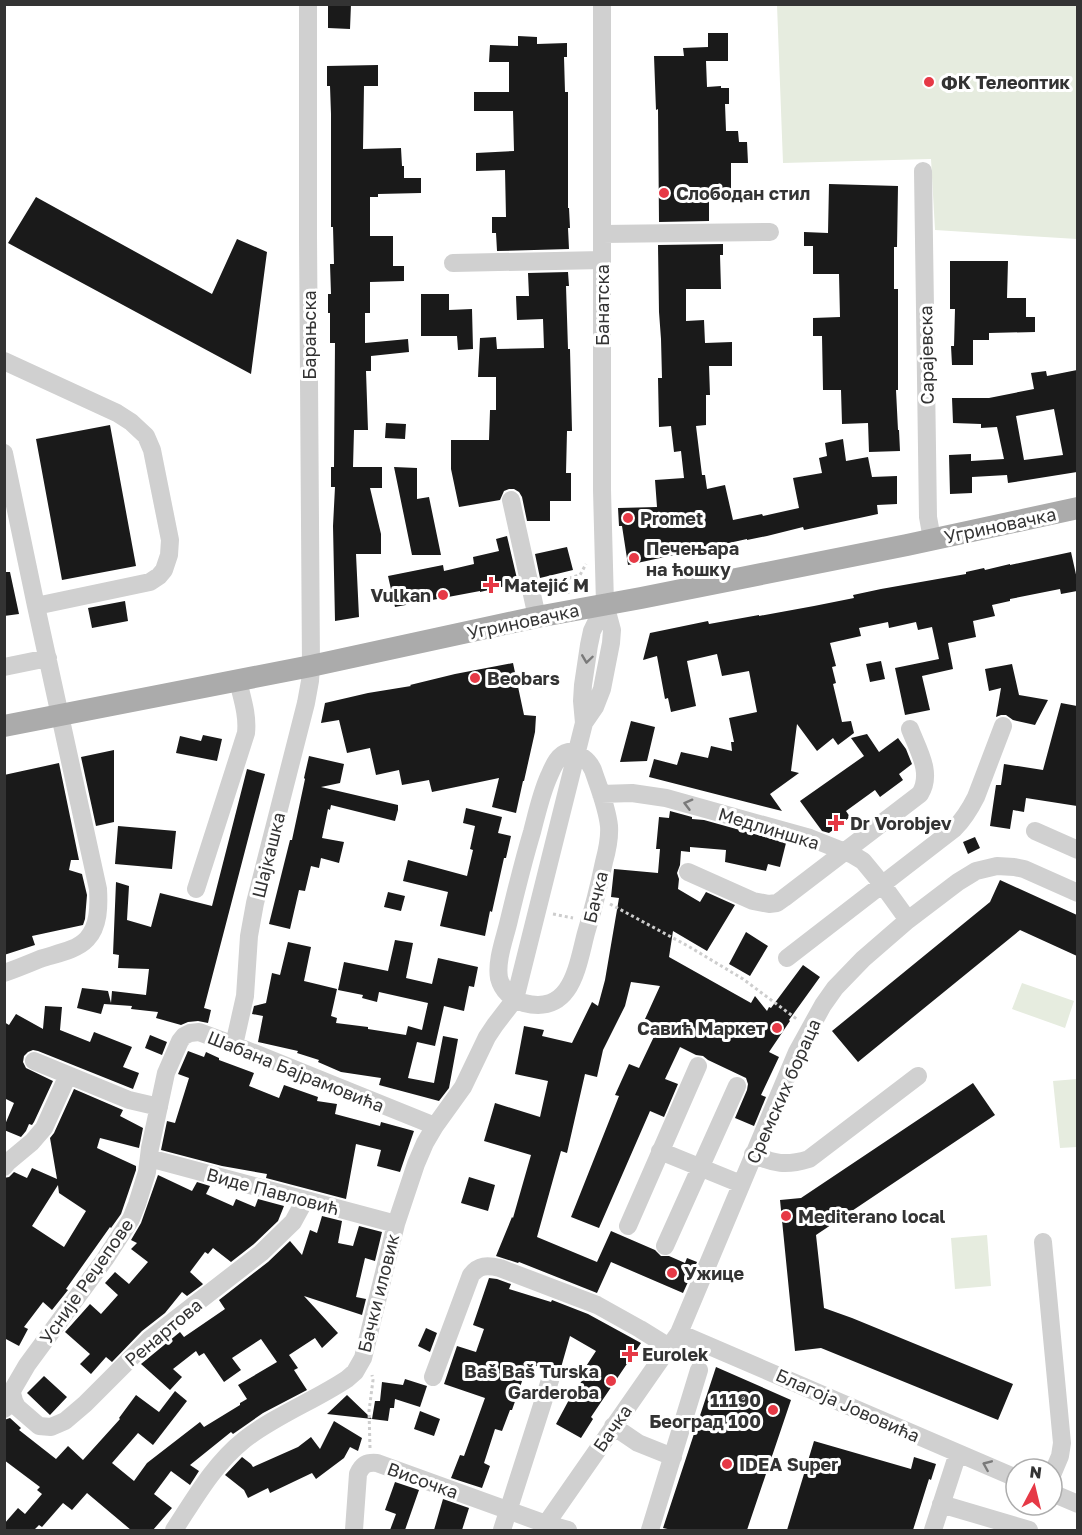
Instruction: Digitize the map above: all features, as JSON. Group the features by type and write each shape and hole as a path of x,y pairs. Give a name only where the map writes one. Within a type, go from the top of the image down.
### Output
{"main road":[{"name":"Угриновачка","path":"4,726 238,681 537,617 1077,508"}],"street":[{"name":"Барањска","path":"309,4 308,283 311,666"},
{"name":"Банатска","path":"602,4 602,481 605,604"},
{"name":"Сарајевска","path":"923,171 928,517 932,539"},
{"path":"602,234 770,232"},
{"path":"453,263 602,260"},
{"path":"4,362 117,413 146,436 152,450 170,540 169,555 164,570 150,582 36,606"},
{"path":"4,453 98,890 95,925 87,940 75,948 4,973"},
{"path":"511,500 537,617"},
{"path":"576,753 563,753 549,776 542,792 518,884 500,957 499,970 501,984 514,999 584,723 583,685 592,631 605,604"},
{"path":"4,667 48,658"},
{"name":"Шајкашка","path":"234,1045 245,996 249,936 255,903 306,704 311,666"},
{"path":"196,890 246,733 246,715 238,681"},
{"path":"787,957 954,829 966,815 976,797 1003,726"},
{"path":"688,872 753,901 777,903 916,798 923,790 926,770 910,729"},
{"name":"Бачка","path":"514,999 530,1004 548,1004 567,991 577,969 596,897 609,837 609,824 590,764 576,753"},
{"name":"Медлиншка","path":"601,794 632,793 666,798 771,826 853,855 863,861 908,920"},
{"path":"1035,831 1077,850"},
{"name":"Сремских бораца","path":"674,1340 793,1061 809,1028 835,988 863,959 908,920 976,871 997,866 1023,869 1077,893"},
{"name":"Бачки иловик","path":"174,1530 211,1474 235,1448 260,1429 347,1379 359,1365 365,1350 396,1224 416,1164 435,1126 463,1087 487,1037 514,999"},
{"name":"Шабана Бајрамовића","path":"159,1107 168,1068 180,1041 190,1033 199,1032 435,1126"},
{"path":"34,1061 129,1100 159,1107"},
{"path":"628,1226 698,1066"},
{"path":"4,1167 44,1128 68,1075"},
{"path":"753,1154 776,1163 787,1164 808,1159 918,1076"},
{"path":"665,1246 737,1086"},
{"name":"Усније Реџепове","path":"9,1405 13,1389 27,1365 105,1259 131,1219 144,1182 159,1107"},
{"path":"660,1151 741,1184"},
{"name":"Виде Павловић","path":"149,1158 396,1224"},
{"name":"Ренартова","path":"9,1405 17,1407 39,1426 51,1427 65,1421 150,1339 261,1252 293,1222 305,1200"},
{"path":"1043,1242 1062,1443 1060,1457"},
{"path":"433,1377 471,1275 480,1267 485,1266 500,1268 597,1305 640,1329 674,1340"},
{"name":"Бачка","path":"545,1527 674,1340"},
{"name":"Благоја Јововића","path":"674,1340 1004,1473"},
{"path":"650,1530 699,1370"},
{"path":"502,1530 551,1377"},
{"path":"613,1426 638,1443 673,1457"},
{"path":"933,1530 958,1453"},
{"name":"Височка","path":"354,1530 358,1474 365,1463 370,1462 508,1510 545,1527"},
{"path":"941,1504 1029,1530"},
{"path":"545,1527 568,1530"}],"path":[{"path":"596,897 688,946 742,979 809,1028"},
{"path":"365,1350 373,1380 369,1411 370,1462"}],"shaded area":[{"name":"ФК Телеоптик","path":"777,5 1077,5 1077,239 935,230 931,159 783,163"},
{"path":"1022,983 1074,1001 1065,1028 1012,1009"},
{"path":"1077,1079 1077,1147 1060,1148 1053,1081"},
{"path":"987,1235 991,1286 955,1289 951,1238"}],"building":[{"path":"328,4 351,4 350,29 328,28"},
{"path":"708,33 728,33 728,61 706,61 707,87 729,88 729,104 725,104 726,131 738,131 739,142 747,142 748,163 731,163 731,199 709,200 709,221 659,222 658,109 656,110 654,56 684,56 683,48 708,47"},
{"path":"518,36 537,37 537,44 567,43 567,57 564,57 565,92 568,92 569,249 497,251 496,233 492,233 492,217 506,217 505,170 476,171 476,153 514,151 513,111 474,111 474,92 509,92 509,62 489,62 490,45 518,46"},
{"path":"378,65 378,86 364,86 363,149 401,148 404,178 421,178 421,193 378,194 378,197 370,197 370,236 393,236 393,266 404,266 404,281 370,282 370,313 365,313 365,343 408,339 409,352 371,356 371,371 366,371 368,430 354,430 353,467 382,467 382,488 370,488 381,534 381,554 356,554 359,617 335,621 333,526 335,487 331,487 331,467 334,467 335,343 330,343 330,313 328,313 328,294 331,294 330,264 334,264 333,227 331,227 331,114 327,66"},
{"path":"829,184 898,186 894,289 898,289 898,390 896,390 900,451 869,452 868,423 842,424 841,390 823,390 822,336 813,336 813,318 840,317 839,274 813,274 813,246 804,246 804,232 828,233"},
{"path":"36,197 212,294 237,239 267,252 251,374 8,243"},
{"path":"723,244 723,255 720,255 721,289 686,289 686,321 704,320 705,343 732,342 732,366 709,366 710,395 706,395 706,425 696,426 702,475 705,475 707,489 725,485 733,520 799,508 793,478 822,473 819,458 827,456 825,443 843,439 846,461 868,457 872,477 897,476 897,504 877,505 878,514 804,530 803,527 628,565 622,526 619,526 618,508 657,507 655,480 684,478 681,451 674,452 671,426 659,427 658,378 662,378 658,245"},
{"path":"950,261 1008,261 1007,298 1026,298 1026,317 1035,317 1035,332 989,333 989,340 973,340 973,365 952,365 951,346 954,346 955,309 950,309"},
{"path":"568,272 569,286 566,286 572,431 567,431 566,473 571,473 571,501 550,501 550,521 527,521 522,497 514,489 504,491 500,500 459,507 451,469 451,440 489,440 490,410 496,410 496,377 478,377 480,338 496,337 497,349 544,348 543,319 517,320 516,296 529,296 528,273"},
{"path":"421,294 449,294 449,310 472,309 473,349 458,350 457,336 421,336"},
{"path":"1077,370 1077,472 1008,483 1007,475 972,477 972,493 950,494 949,455 971,454 971,461 1004,459 997,427 981,428 981,424 953,423 952,398 989,398 1034,389 1031,373 1046,371 1047,376","holes":["1054,409 1063,455 1024,460 1016,416"]},
{"path":"386,423 406,424 405,439 385,438"},
{"path":"110,425 136,566 62,580 36,439"},
{"path":"394,467 417,468 417,499 429,497 441,555 412,555"},
{"path":"507,536 518,583 395,607 388,576 443,565 444,571 474,564 473,557 499,551 496,539"},
{"path":"567,547 573,570 540,578 535,554"},
{"path":"1071,552 1077,579 1077,591 1061,594 1060,589 992,605 995,616 973,621 976,637 948,643 953,669 922,676 930,710 905,715 895,668 939,659 932,627 918,630 916,622 889,628 888,622 859,628 861,636 830,643 836,666 832,667 836,683 833,684 842,722 851,721 854,733 838,745 833,738 817,751 797,724 791,771 799,773 770,794 782,811 649,777 654,759 677,765 681,752 708,758 711,746 732,751 731,742 734,742 729,718 757,712 749,671 722,676 717,654 687,661 696,706 671,712 668,698 665,699 657,656 643,660 650,633 708,621 709,624 814,606 854,598 853,595 881,589"},
{"path":"4,572 10,572 19,614 4,616"},
{"path":"125,601 128,621 92,628 88,608"},
{"path":"881,661 885,679 870,682 866,664"},
{"path":"513,663 524,715 536,716 535,732 516,813 492,807 499,778 432,792 429,780 402,785 399,770 376,775 370,748 347,753 339,720 321,723 325,703"},
{"path":"1012,664 1019,695 1048,700 1035,725 1013,720 1006,715 996,717 1001,688 989,691 985,669"},
{"path":"1061,703 1077,706 1077,806 1026,798 1024,812 1013,810 1010,829 990,826 996,785 1001,785 1004,764 1043,770"},
{"path":"631,721 655,727 647,761 620,762"},
{"path":"867,734 879,752 898,738 906,749 912,764 899,774 903,780 880,797 875,790 846,811 850,817 829,833 822,831 800,801 864,756 851,738"},
{"path":"203,735 222,739 217,761 176,753 180,736 201,741"},
{"path":"114,750 114,822 96,826 81,757"},
{"path":"309,756 344,764 340,783 321,787 398,805 398,810 395,821 331,805 330,810 328,809 322,838 344,842 339,863 321,858 319,868 311,866 305,891 299,890 290,929 269,924 290,840 292,840"},
{"path":"59,763 79,860 71,860 69,870 82,874 87,895 85,919 83,925 32,936 35,945 4,955 4,775"},
{"path":"247,769 265,774 204,1008 211,1010 208,1023 198,1021 181,1025 156,1018 158,1012 131,1009 132,1006 104,1004 101,1014 77,1008 82,988 108,991 111,1003 112,991 146,995 149,969 118,968 119,955 113,954 116,882 129,886 127,920 151,927 160,893 212,906"},
{"path":"466,808 502,817 498,833 511,836 485,936 440,926 448,892 403,881 408,860 467,876 473,850 470,849 475,826 463,823"},
{"path":"670,811 692,817 692,819 704,820 786,843 780,867 768,864 766,871 725,862 726,850 690,847 690,852 681,851 677,873 678,889 700,902 706,892 735,905 707,951 673,931 669,957 751,1003 755,996 767,1011 803,965 820,977 769,1052 779,1057 761,1095 766,1097 754,1126 735,1118 747,1090 746,1078 680,1047 665,1079 678,1084 664,1117 650,1111 599,1228 571,1217 619,1096 615,1095 629,1064 639,1068 659,1026 645,1019 660,986 631,982 625,1006 603,1050 597,1077 585,1074 567,1153 561,1151 537,1237 597,1262 611,1231 655,1250 661,1256 669,1256 685,1263 687,1258 697,1262 683,1293 611,1262 597,1293 519,1262 496,1256 513,1218 531,1155 484,1141 495,1103 540,1117 548,1081 515,1074 524,1026 544,1030 542,1036 572,1043 592,1002 598,1006 605,980 619,898 611,897 614,869 658,873 660,849 656,849 659,817 669,818"},
{"path":"118,826 176,831 172,869 115,864"},
{"path":"975,837 980,848 968,854 963,842"},
{"path":"1000,880 1077,915 1077,956 1020,930 858,1062 832,1031 990,902"},
{"path":"388,892 405,896 401,911 384,907"},
{"path":"746,932 768,946 750,976 729,964"},
{"path":"395,940 413,943 406,978 432,984 438,958 478,967 474,987 469,986 464,1011 444,1006 435,1046 417,1042 408,1078 434,1083 443,1036 458,1039 449,1088 439,1101 379,1085 381,1078 341,1072 318,1062 319,1060 297,1053 298,1051 258,1042 263,1016 252,1014 254,1006 266,1003 272,973 280,975 288,942 311,947 304,981 337,989 331,1016 337,1018 336,1023 406,1035 408,1026 422,1030 428,1003 379,992 377,1002 362,998 363,995 338,990 344,962 388,971"},
{"path":"45,1006 62,1007 60,1030 90,1042 94,1032 132,1047 123,1067 139,1073 133,1089 38,1051 28,1052 23,1062 26,1068 53,1081 34,1122 32,1125 29,1124 21,1137 4,1130 14,1103 4,1098 4,1022 9,1025 16,1014 43,1029"},
{"path":"150,1035 167,1042 162,1055 145,1048"},
{"path":"188,1051 204,1057 206,1052 219,1060 254,1073 249,1086 279,1098 284,1085 318,1097 317,1101 337,1104 335,1114 380,1126 381,1122 414,1131 400,1172 377,1166 381,1150 356,1144 346,1199 266,1178 267,1174 222,1166 161,1150 167,1121 175,1123 189,1078 178,1074"},
{"path":"973,1083 995,1115 816,1235 824,1308 1013,1384 998,1420 821,1348 795,1351 780,1200 801,1198"},
{"path":"74,1089 123,1110 120,1116 143,1128 139,1148 100,1138 97,1148 136,1166 121,1214 52,1310 43,1302 24,1327 28,1329 19,1346 4,1338 4,1178 14,1172 27,1178 32,1168 57,1179 50,1138","holes":["58,1185 59,1193 86,1211 64,1247 32,1226"]},
{"path":"158,1175 192,1191 197,1182 210,1186 206,1194 233,1206 236,1199 255,1207 258,1199 284,1206 278,1221 231,1262 213,1248 208,1254 205,1252 190,1272 203,1284 187,1296 182,1292 165,1313 142,1331 112,1362 106,1357 91,1374 80,1364 90,1354 65,1332 90,1304 101,1314 118,1295 105,1283 115,1272 129,1284 148,1262 131,1249 137,1243 131,1240 141,1223"},
{"path":"469,1177 495,1185 488,1211 461,1203"},
{"path":"322,1216 342,1221 338,1243 353,1246 359,1226 382,1232 375,1261 365,1258 356,1297 366,1299 362,1315 304,1296 338,1333 322,1348 315,1338 289,1355 298,1368 294,1370 307,1390 263,1413 233,1434 231,1432 190,1465 199,1471 190,1485 171,1471 154,1494 172,1508 153,1530 131,1530 87,1493 72,1510 63,1503 42,1527 39,1525 34,1530 4,1530 4,1524 18,1508 25,1514 42,1494 37,1490 40,1487 4,1460 4,1420 10,1418 21,1428 19,1430 56,1459 68,1446 83,1460 120,1419 136,1395 159,1412 175,1391 187,1401 153,1445 138,1433 112,1463 134,1481 147,1463 200,1422 204,1427 240,1405 247,1399 238,1385 277,1362 261,1339 232,1358 241,1370 224,1382 204,1353 199,1356 196,1351 173,1369 182,1377 170,1390 141,1364 180,1332 184,1337 225,1309 219,1300 268,1262 290,1241 302,1255 310,1230 317,1233"},
{"path":"489,1278 511,1284 509,1289 551,1302 552,1300 588,1314 641,1343 591,1417 593,1419 581,1438 556,1424 584,1378 579,1377 596,1351 570,1336 560,1371 554,1366 545,1368 528,1364 502,1431 495,1429 484,1463 490,1466 482,1488 451,1478 460,1455 464,1456 485,1398 444,1384 457,1346 476,1352 484,1329 473,1325"},
{"path":"426,1328 437,1333 430,1352 418,1346"},
{"name":"IDEA Super","path":"716,1367 791,1400 747,1530 663,1528"},
{"path":"44,1376 67,1397 50,1415 27,1393"},
{"path":"405,1379 427,1386 420,1407 395,1399 394,1408 390,1408 388,1421 372,1419 375,1401 380,1401 382,1382 403,1385"},
{"path":"347,1395 372,1419 327,1414"},
{"path":"420,1411 440,1419 434,1436 414,1429"},
{"path":"334,1421 362,1438 358,1451 350,1447 344,1458 316,1479 312,1473 270,1493 268,1488 248,1498 244,1490 225,1475 242,1457 253,1467 298,1447 311,1437 320,1449"},
{"path":"814,1441 911,1469 914,1457 936,1464 913,1530 787,1530"},
{"path":"395,1482 419,1490 405,1530 390,1530 396,1514 385,1510"},
{"path":"443,1499 469,1508 462,1530 434,1530"}],"place":[{"name":"ФК Телеоптик","path":"929,82"},
{"name":"Слободан стил","path":"664,193"},
{"name":"Promet","path":"628,518"},
{"name":"Печењара на ћошку","path":"634,558"},
{"name":"Matejić M","path":"491,585"},
{"name":"Vulkan","path":"443,595"},
{"name":"Beobars","path":"475,678"},
{"name":"Dr Vorobjev","path":"836,823"},
{"name":"Савић Маркет","path":"777,1028"},
{"name":"Mediterano local","path":"786,1216"},
{"name":"Ужице","path":"672,1273"},
{"name":"Eurolek","path":"630,1354"},
{"name":"Baš Baš Turska Garderoba","path":"611,1381"},
{"name":"11190 Београд 100","path":"773,1410"},
{"name":"IDEA Super","path":"727,1464"}]}
